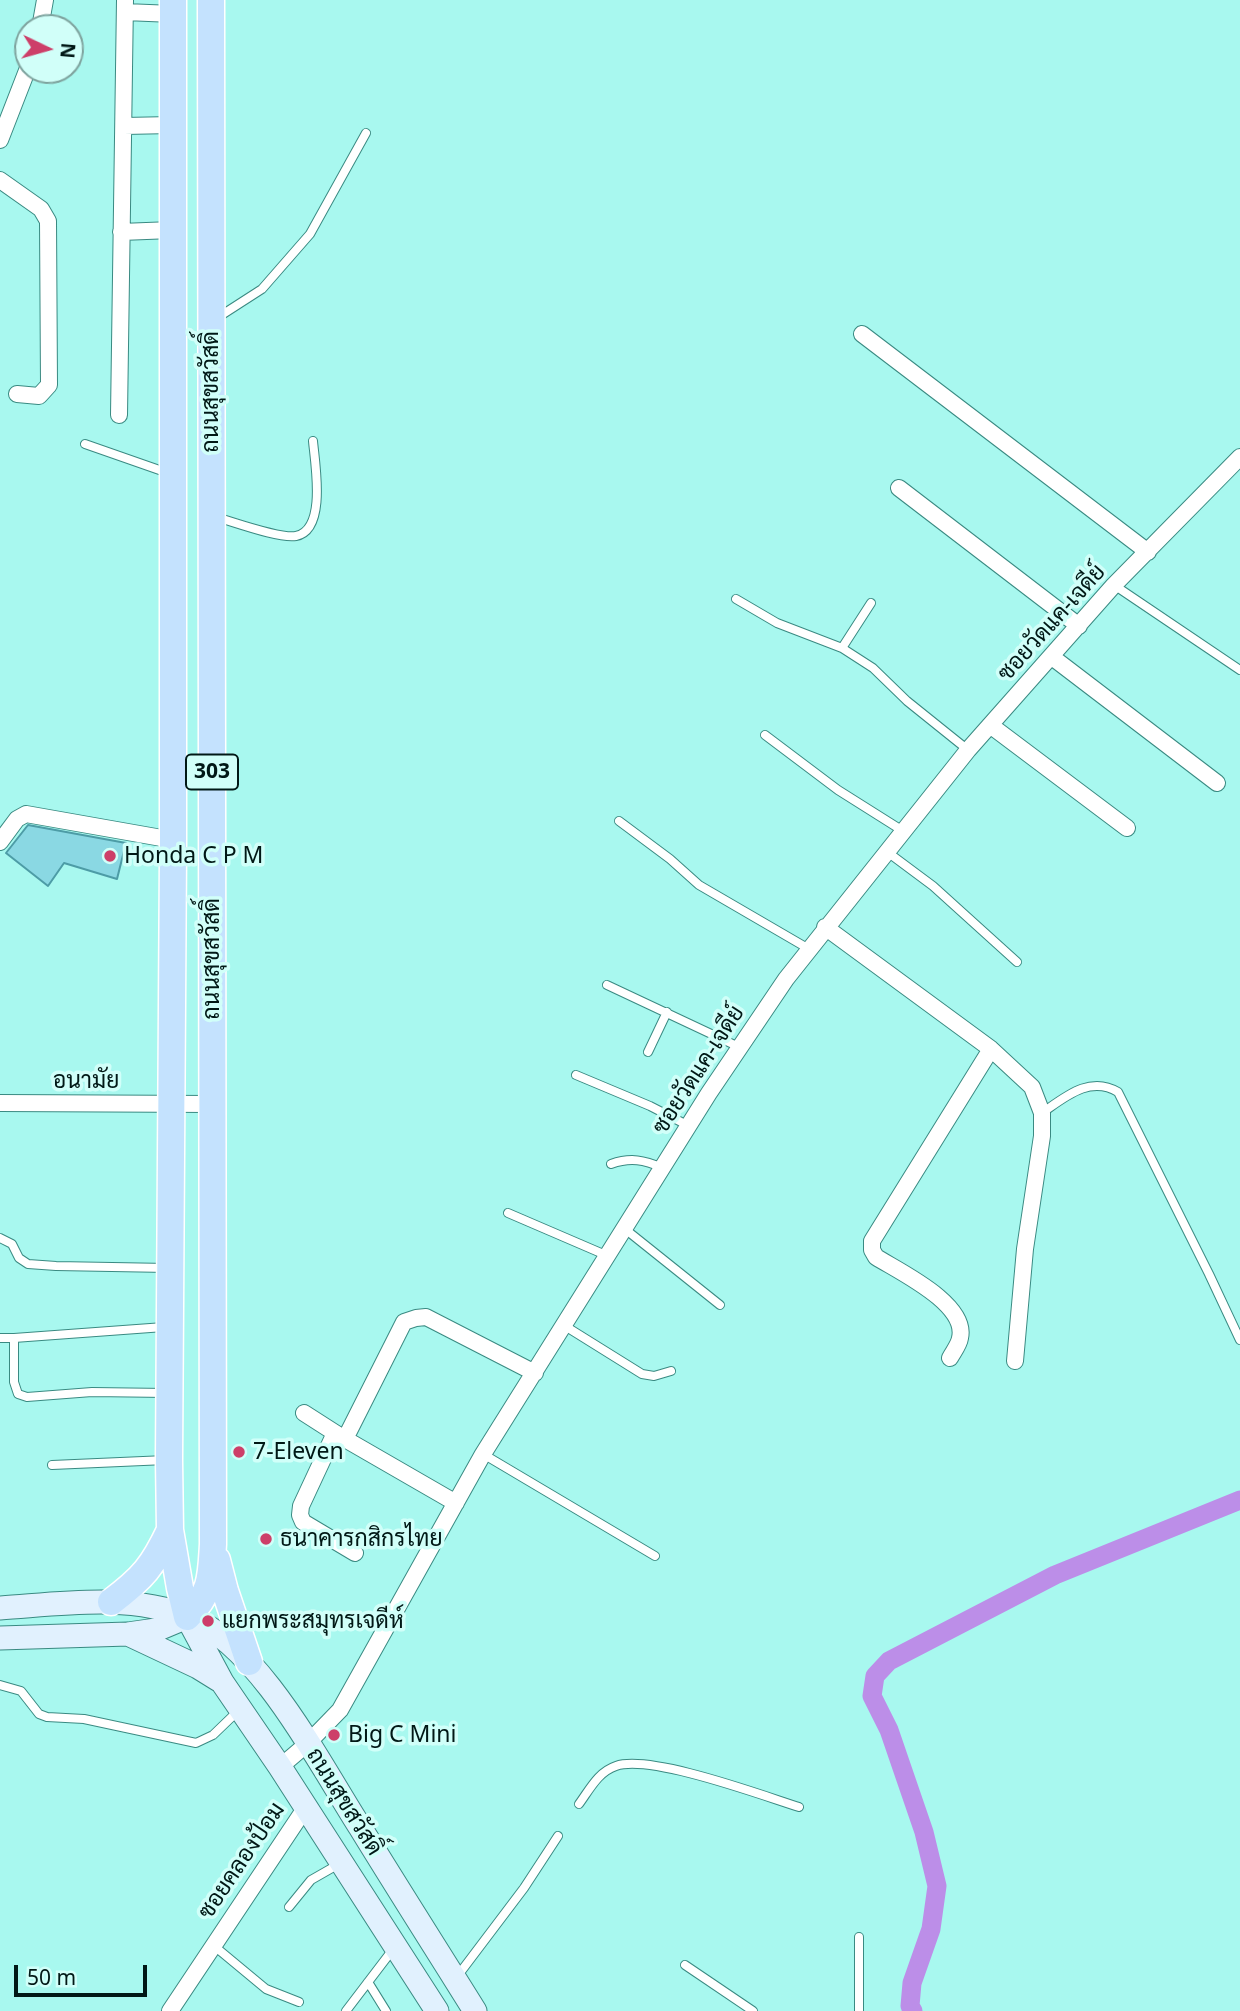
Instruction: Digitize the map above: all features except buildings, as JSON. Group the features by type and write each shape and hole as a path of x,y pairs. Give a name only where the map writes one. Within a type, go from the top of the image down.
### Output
{"main road":[{"name":"ถนนสุขสวัสดิ์","path":"187,1617 201,1604 207,1593 214,1544 211,0"},
{"name":"ถนนสุขสวัสดิ์","path":"173,7 170,1530 187,1617 222,1682 437,2011"},
{"path":"111,1602 145,1575 170,1530"},
{"path":"214,1544 225,1591 249,1662"},
{"name":"ถนนสุขสวัสดิ์","path":"0,1608 111,1602 152,1608 187,1617 212,1629 231,1643 249,1662 307,1744 475,2011"},
{"path":"0,1638 128,1634 156,1630 187,1617"},
{"path":"128,1634 198,1667 222,1682"}],"street":[{"path":"119,415 125,6 173,7"},
{"path":"0,140 22,84"},
{"path":"124,126 173,125"},
{"path":"0,180 41,209 48,221 49,385 39,396 17,394"},
{"path":"121,232 172,230"},
{"path":"862,334 1148,552"},
{"name":"ซอยวัดแค-เจดีย์","path":"280,1768 340,1710 483,1454 739,1047 809,949 968,750 1114,585 1240,457"},
{"path":"899,488 1079,626"},
{"path":"1052,657 1217,783"},
{"path":"990,725 1127,828"},
{"path":"0,842 17,819 26,814 173,840"},
{"path":"825,928 991,1049 1032,1087 1042,1113 1042,1136 1025,1249 1015,1361"},
{"path":"950,1358 960,1340 961,1329 956,1316 944,1300 876,1257 872,1250 872,1241 991,1049"},
{"name":"อนามัย","path":"0,1103 212,1104"},
{"path":"355,1553 303,1522 300,1515 301,1506 404,1322 426,1317 535,1373"},
{"path":"304,1413 456,1503"},
{"name":"ซอยคลองป้อม","path":"170,2011 306,1807"}],"lane":[{"path":"211,321 262,289 310,234 366,133"},
{"path":"211,516 281,535 295,536 304,532 311,525 316,507 313,441"},
{"path":"85,444 172,474"},
{"path":"1114,585 1240,670"},
{"path":"736,599 777,623 842,648 873,668 907,701 968,750"},
{"path":"842,648 872,603"},
{"path":"765,735 827,782 903,831"},
{"path":"619,821 670,859 699,885 809,949"},
{"path":"887,851 933,886 1017,962"},
{"path":"607,985 739,1047"},
{"path":"648,1052 667,1012"},
{"path":"576,1075 650,1106 689,1126"},
{"path":"1042,1113 1069,1094 1095,1084 1106,1085 1118,1092 1240,1340"},
{"path":"611,1164 626,1158 643,1160 663,1168"},
{"path":"508,1213 608,1256"},
{"path":"625,1229 720,1305"},
{"path":"0,1238 12,1244 19,1258 28,1264 170,1268"},
{"path":"0,1338 170,1326"},
{"path":"565,1326 642,1374 654,1377 671,1371"},
{"path":"14,1338 14,1382 18,1394 26,1397 92,1392 170,1394"},
{"path":"483,1454 655,1556"},
{"path":"52,1465 169,1460"},
{"path":"0,1685 21,1691 39,1714 47,1717 85,1719 195,1743 213,1735 241,1708"},
{"path":"579,1804 602,1773 618,1765 642,1765 677,1770 799,1807"},
{"path":"455,1979 524,1888 558,1836"},
{"path":"289,1907 311,1880 341,1863"},
{"path":"859,1937 859,2011"},
{"path":"213,1945 266,1989 299,2002"},
{"path":"346,2011 395,1946"},
{"path":"685,1965 753,2011"},
{"path":"368,1982 386,2011"}],"waterway":[{"path":"913,2011 910,2006 912,1983 931,1929 937,1886 924,1832 889,1730 872,1696 875,1676 889,1661 1055,1575 1240,1500"}],"place":[{"name":"Honda C P M","path":"110,856"},
{"name":"7-Eleven","path":"239,1452"},
{"name":"ธนาคารกสิกรไทย","path":"266,1539"},
{"name":"แยกพระสมุทรเจดีห์","path":"208,1621"},
{"name":"Big C Mini","path":"334,1735"}]}
